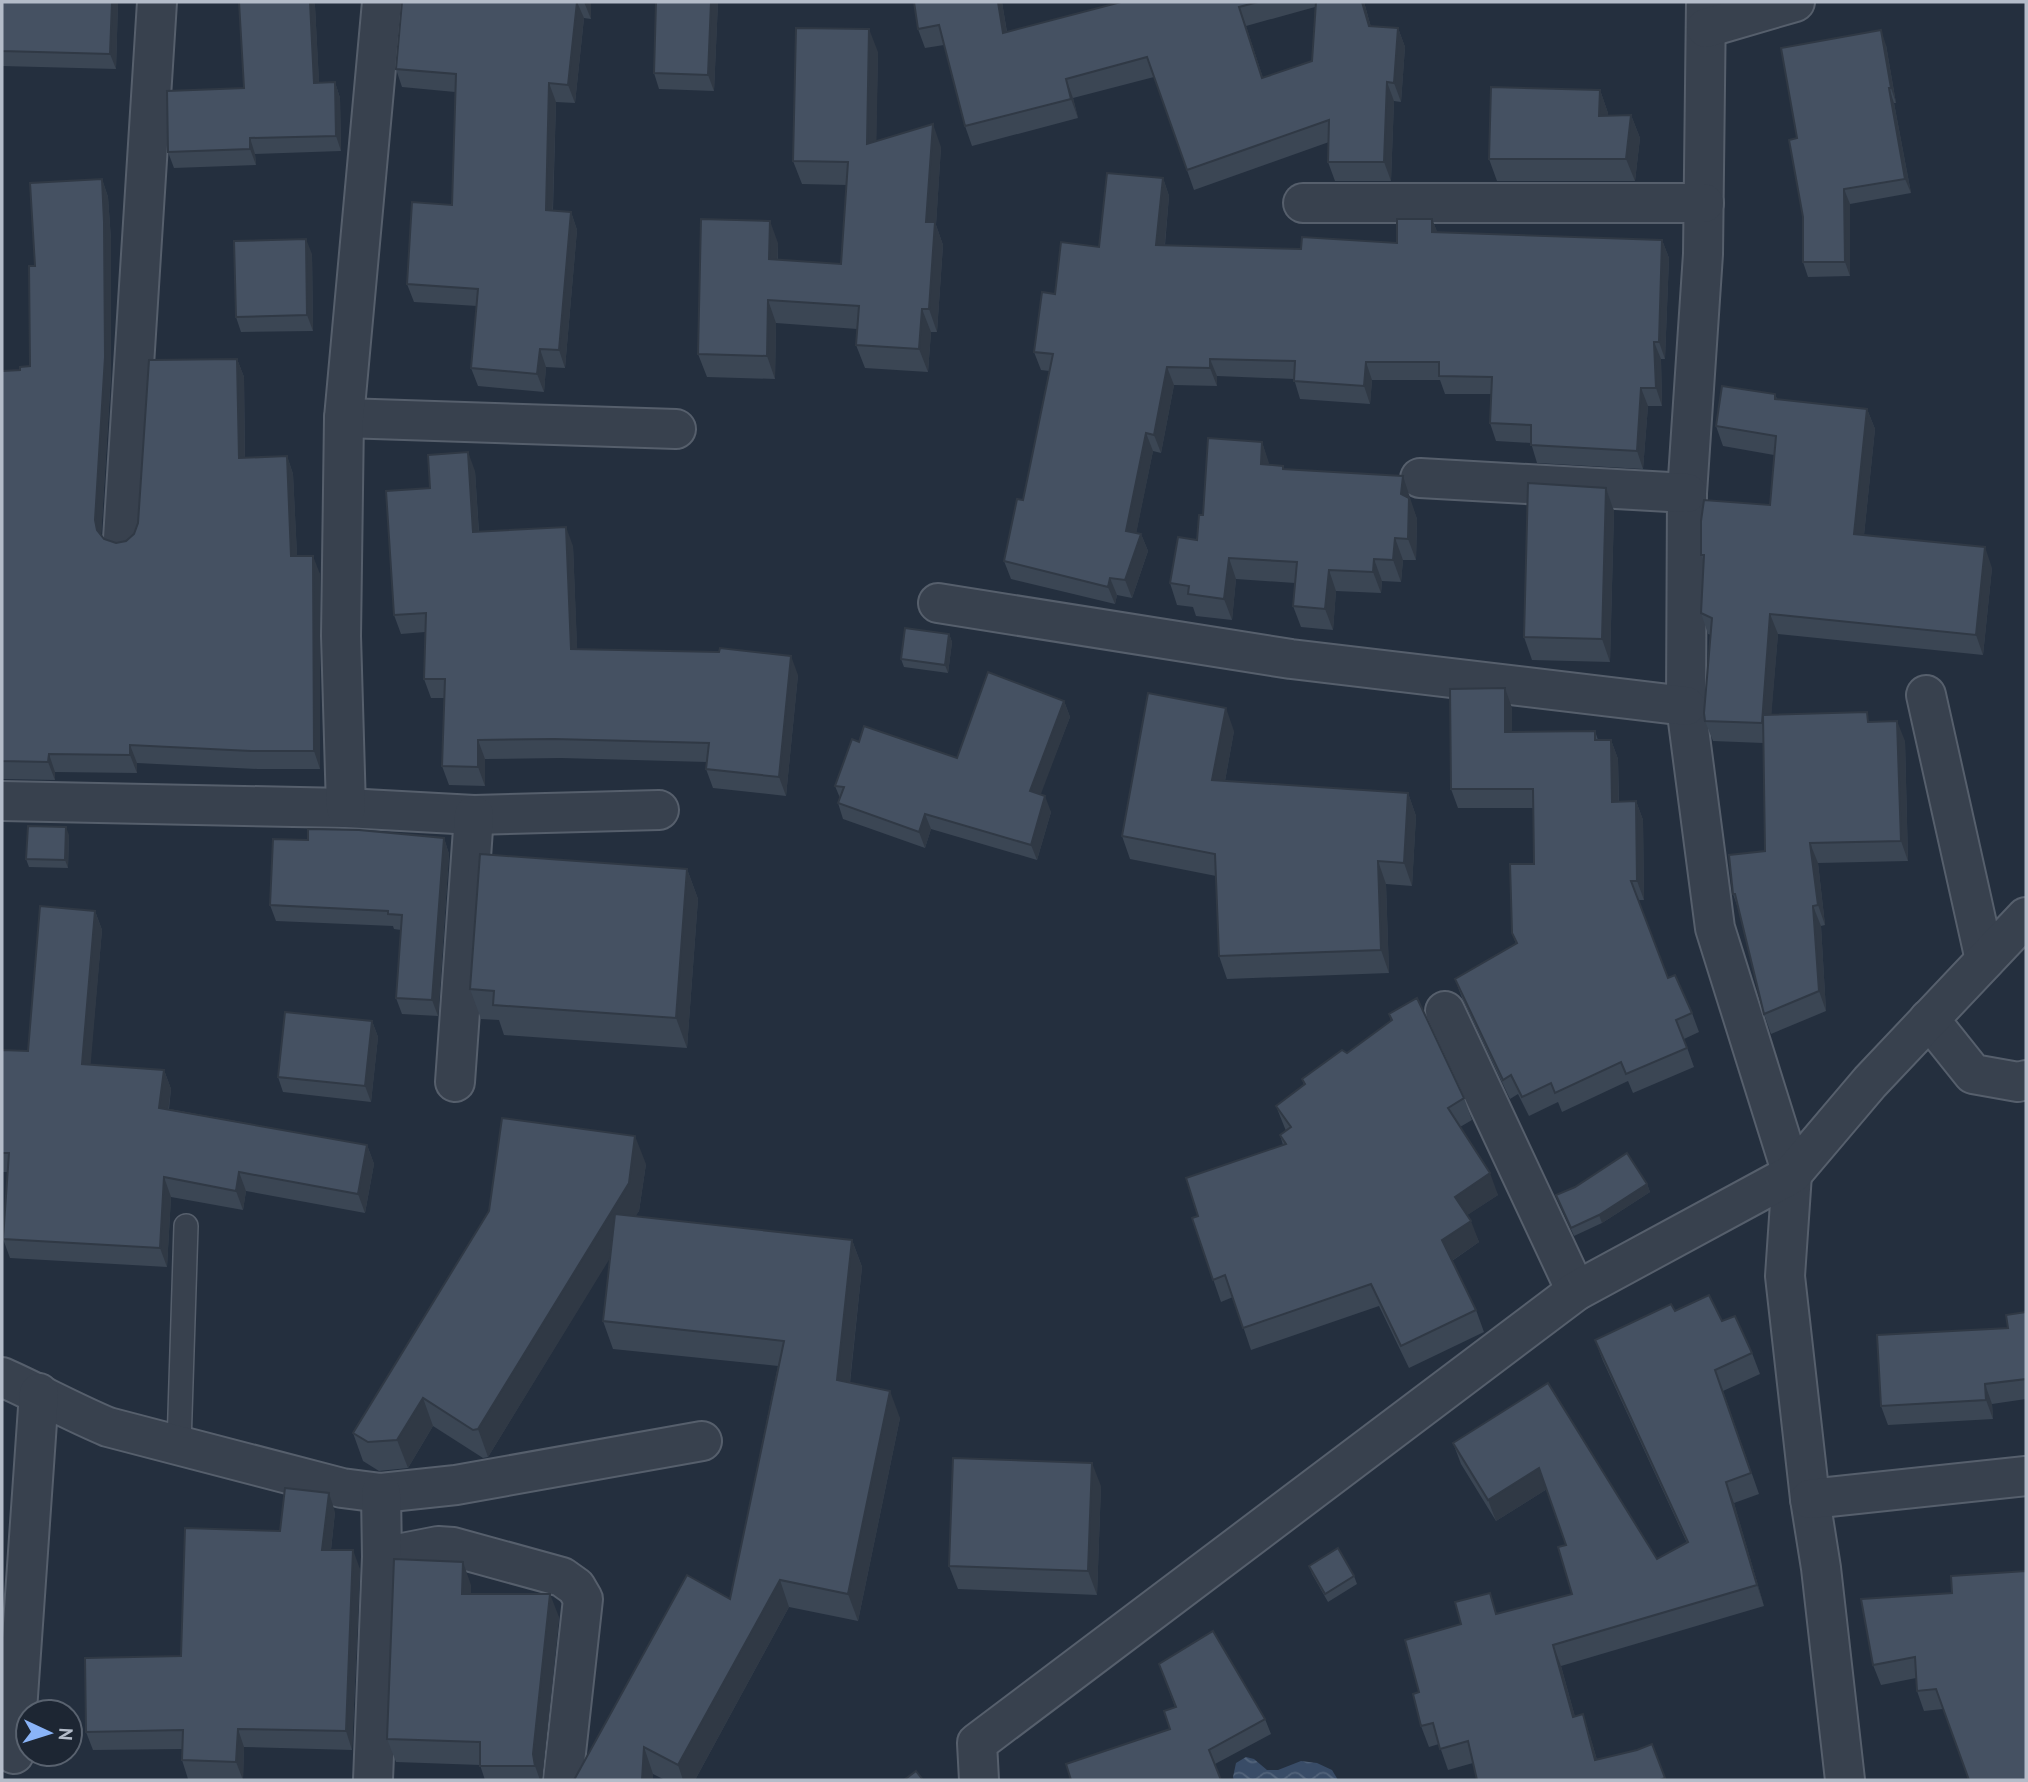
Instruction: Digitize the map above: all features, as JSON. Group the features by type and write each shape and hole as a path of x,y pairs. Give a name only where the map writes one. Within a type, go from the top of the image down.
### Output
{"street":[{"path":"124,539 157,2"},
{"path":"346,808 341,636 344,418 382,2"},
{"path":"1795,2 1706,15 1703,254 1687,493 1686,706 1715,928 1792,1174 1785,1276 1845,1780"},
{"path":"1303,203 1704,203"},
{"path":"344,418 676,429"},
{"path":"1420,478 1687,493"},
{"path":"938,603 1291,659 1686,706"},
{"path":"1926,695 1985,960"},
{"path":"2,801 346,808 474,815 659,810"},
{"path":"455,1082 474,815"},
{"path":"979,1780 976,1743 1576,1291 1792,1174 1870,1082 2026,917"},
{"path":"1446,1011 1576,1291"},
{"path":"1929,1020 1973,1074 2018,1082 2026,1080"},
{"path":"2,1377 108,1427 342,1488 381,1493 456,1485 702,1441"},
{"path":"18,1698 39,1393"},
{"path":"1810,1499 2026,1476"},
{"path":"373,1780 382,1557 381,1493"},
{"path":"382,1557 438,1546 453,1547 562,1577 576,1587 583,1600 563,1780"}],"lane":[{"path":"179,1445 186,1226"}],"water":[{"path":"1246,1757 1254,1759 1267,1770 1278,1770 1301,1761 1317,1763 1332,1770 1338,1780 1234,1780 1236,1763"}],"building":[{"path":"2,2 112,2 110,54 2,51"},
{"path":"239,2 310,2 314,83 335,82 336,136 250,138 250,149 168,152 167,91 244,88"},
{"path":"402,2 577,2 568,85 549,83 546,210 571,212 559,350 540,349 537,374 471,368 478,289 407,284 412,202 452,205 456,74 396,69"},
{"path":"656,2 711,2 708,75 654,73"},
{"path":"914,2 998,2 1003,33 1121,2 1258,2 1239,7 1262,78 1312,61 1316,2 1362,2 1369,26 1398,28 1394,83 1387,82 1384,162 1328,162 1329,120 1187,170 1147,57 1066,79 1071,99 965,126 939,25 918,29"},
{"path":"796,28 869,29 867,144 933,124 926,222 935,222 929,309 922,309 919,349 856,345 859,306 768,300 767,356 698,354 701,219 770,221 769,259 841,264 848,162 793,161"},
{"path":"1881,30 1905,179 1844,189 1845,262 1803,262 1803,217 1789,140 1797,138 1781,48"},
{"path":"1491,87 1600,90 1599,116 1631,115 1626,159 1489,159"},
{"path":"1107,173 1163,178 1156,245 1301,249 1302,237 1397,243 1397,219 1432,219 1432,232 1662,240 1659,342 1654,342 1656,388 1641,388 1637,451 1531,445 1531,425 1490,423 1492,377 1439,376 1439,362 1366,362 1364,386 1294,381 1295,361 1210,359 1210,368 1167,367 1154,435 1146,433 1126,531 1141,534 1125,580 1110,578 1108,587 1004,561 1017,499 1023,500 1053,354 1034,352 1042,292 1055,294 1061,242 1099,247"},
{"path":"102,179 105,357 95,520 97,530 104,539 116,543 126,541 134,534 138,523 149,360 237,359 239,458 287,456 291,556 313,556 314,751 130,745 130,755 49,754 48,762 2,761 2,371 20,370 20,367 30,366 29,266 35,266 30,183"},
{"path":"306,239 307,315 236,317 234,241"},
{"path":"1722,386 1775,394 1775,399 1867,409 1854,534 1985,547 1976,635 1770,614 1762,723 1705,721 1712,618 1701,613 1704,555 1701,555 1701,521 1704,500 1770,505 1776,436 1716,426"},
{"path":"1208,438 1262,442 1261,464 1283,466 1283,469 1403,476 1401,494 1409,498 1408,539 1395,538 1393,560 1374,559 1373,572 1329,570 1325,609 1293,606 1297,562 1229,558 1224,599 1188,594 1189,586 1170,583 1178,537 1197,540 1199,515 1203,515"},
{"path":"468,452 473,532 566,527 571,649 719,652 720,648 791,656 779,777 706,769 709,743 478,740 478,767 442,766 445,679 424,679 426,613 394,615 386,491 430,488 428,455"},
{"path":"1528,483 1606,488 1602,639 1524,637"},
{"path":"905,628 949,634 945,665 901,659"},
{"path":"988,672 1064,701 1030,791 1045,796 1031,845 925,814 919,832 838,803 844,787 835,786 852,739 859,742 864,726 957,758"},
{"path":"1505,688 1505,732 1595,731 1595,740 1611,740 1612,802 1636,801 1637,881 1631,881 1668,978 1675,975 1692,1013 1676,1020 1687,1048 1626,1074 1621,1062 1555,1093 1551,1083 1522,1097 1511,1075 1503,1080 1455,979 1517,943 1512,933 1510,864 1534,864 1533,789 1451,789 1450,689"},
{"path":"1148,693 1226,708 1212,780 1408,793 1404,863 1378,861 1381,950 1219,956 1215,854 1122,836"},
{"path":"1867,712 1868,722 1897,721 1901,841 1810,843 1818,905 1813,906 1819,991 1764,1014 1733,894 1729,855 1765,851 1763,715"},
{"path":"28,826 66,827 65,860 26,859"},
{"path":"308,829 359,830 444,838 432,1000 396,998 402,915 388,914 388,911 270,905 273,839 308,840"},
{"path":"480,854 687,869 676,1018 493,1005 494,991 470,989"},
{"path":"40,906 95,911 82,1064 164,1070 159,1108 367,1145 358,1194 239,1172 236,1191 164,1177 160,1248 3,1239 9,1153 2,1153 2,1050 28,1051"},
{"path":"1417,998 1464,1098 1448,1108 1490,1173 1455,1197 1471,1221 1442,1240 1476,1310 1401,1346 1371,1284 1243,1328 1225,1275 1213,1280 1192,1218 1198,1216 1186,1178 1286,1144 1280,1135 1291,1127 1276,1106 1305,1084 1302,1079 1342,1050 1347,1053 1392,1020 1389,1014"},
{"path":"285,1012 372,1021 365,1086 278,1077"},
{"path":"502,1118 635,1136 629,1183 478,1429 473,1430 423,1398 397,1440 368,1442 353,1433 489,1211"},
{"path":"1627,1153 1647,1184 1599,1215 1571,1228 1556,1195 1575,1187"},
{"path":"615,1214 852,1240 837,1380 890,1391 848,1594 780,1580 678,1765 644,1747 642,1780 574,1780 687,1575 730,1599 784,1341 603,1321"},
{"path":"1709,1295 1722,1321 1735,1316 1752,1353 1715,1370 1751,1473 1726,1482 1757,1585 1553,1645 1573,1717 1583,1714 1595,1760 1652,1744 1665,1778 1477,1780 1468,1741 1440,1749 1433,1723 1421,1726 1413,1694 1419,1692 1405,1640 1461,1624 1455,1602 1490,1593 1496,1614 1572,1594 1558,1547 1566,1545 1539,1468 1488,1500 1453,1443 1548,1383 1657,1559 1688,1542 1595,1340 1671,1304 1675,1311"},
{"path":"2026,1312 2026,1379 1985,1384 1986,1400 1881,1406 1877,1335 2008,1328 2006,1315"},
{"path":"953,1458 1092,1463 1088,1571 949,1566"},
{"path":"285,1488 329,1493 322,1550 353,1550 346,1731 238,1729 236,1762 182,1760 183,1730 86,1732 85,1658 181,1656 185,1528 280,1531"},
{"path":"1338,1548 1354,1576 1325,1594 1309,1566"},
{"path":"394,1559 463,1562 462,1594 550,1594 533,1754 535,1766 480,1766 480,1742 387,1739"},
{"path":"2026,1571 2026,1780 1969,1780 1936,1689 1917,1691 1915,1657 1873,1665 1861,1599 1952,1593 1951,1576"},
{"path":"1213,1631 1265,1719 1209,1750 1221,1780 1071,1780 1066,1764 1170,1729 1164,1711 1176,1707 1159,1664"},
{"path":"916,1771 923,1780 904,1780"}]}
